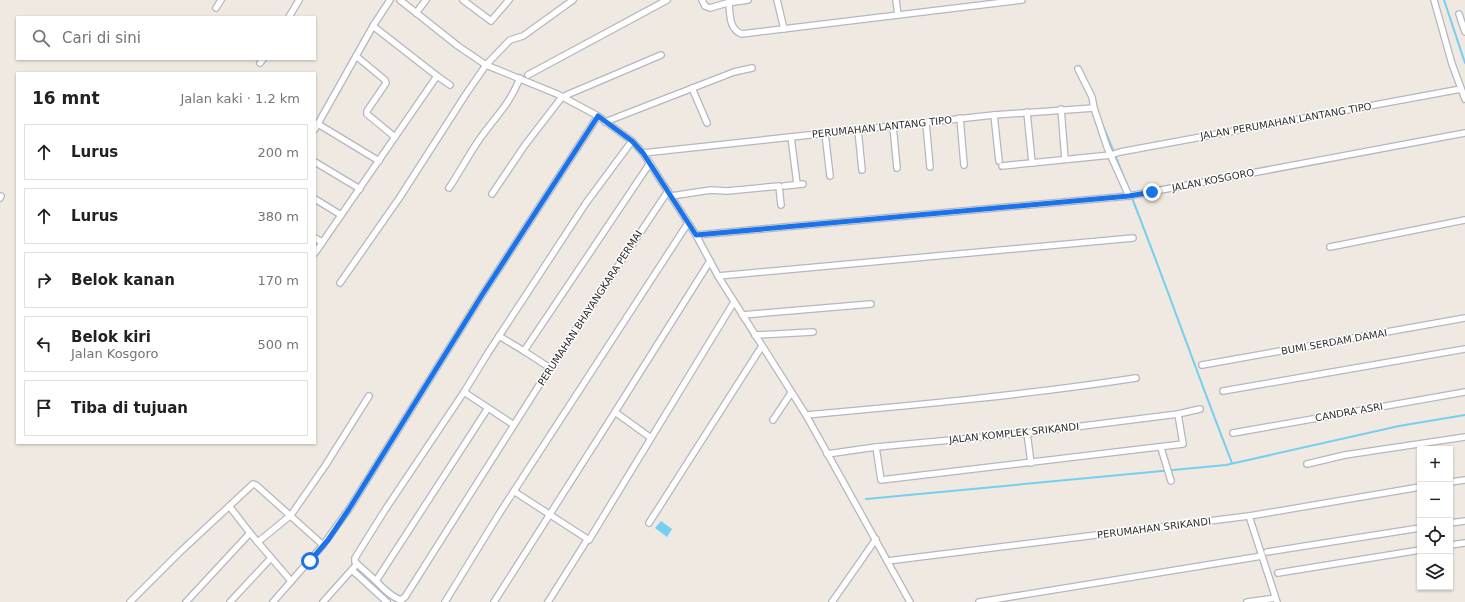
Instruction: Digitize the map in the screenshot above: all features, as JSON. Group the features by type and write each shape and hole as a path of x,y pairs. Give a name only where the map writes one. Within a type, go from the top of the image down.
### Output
{"street":[{"path":"216,8 221,0"},
{"path":"290,16 299,0"},
{"path":"379,160 316,126 373,26 390,0"},
{"path":"400,0 458,46 486,65 520,78 562,97 598,116 632,141 643,153 696,235 718,276 790,393 806,415 910,602"},
{"path":"416,13 426,0"},
{"path":"465,0 491,21 509,0"},
{"path":"340,283 400,197 486,65 510,40 523,36 573,0"},
{"path":"528,75 667,0"},
{"path":"702,0 706,6 710,8 748,0"},
{"path":"778,0 784,29"},
{"path":"896,0 898,15"},
{"path":"729,3 732,26 738,33 742,34 1022,0"},
{"path":"1434,0 1452,64 1465,99"},
{"path":"1459,14 1465,32"},
{"path":"373,26 450,85"},
{"path":"492,194 525,145 562,97 661,55"},
{"path":"356,56 385,80 386,83 367,111 367,114 395,137"},
{"path":"605,122 734,72 752,68"},
{"path":"1078,69 1091,94 1094,108 1111,155 1129,196"},
{"path":"316,251 437,76"},
{"path":"449,188 484,134 506,105 520,78"},
{"path":"692,88 707,124"},
{"name":"JALAN PERUMAHAN LANTANG TIPO","path":"994,114 1001,163 1032,163 1111,155 1120,152 1461,89"},
{"name":"PERUMAHAN LANTANG TIPO","path":"643,153 994,114 1094,108"},
{"path":"1061,109 1065,159"},
{"path":"1027,112 1032,163"},
{"path":"273,602 326,543 372,473 482,295 598,116"},
{"path":"960,118 964,165"},
{"path":"926,122 930,167"},
{"path":"893,126 897,168"},
{"path":"858,130 862,170"},
{"path":"825,133 830,176"},
{"name":"JALAN KOSGORO","path":"696,235 1129,196 1465,133"},
{"path":"791,137 796,184"},
{"path":"323,602 354,567 354,559 385,510 464,392 586,202 632,141"},
{"path":"316,163 360,189"},
{"path":"524,351 650,163"},
{"path":"784,186 803,184"},
{"path":"669,193 711,190 727,191 779,186 781,205"},
{"name":"PERUMAHAN BHAYANGKARA PERMAI","path":"376,581 398,600 403,599 550,368 669,193"},
{"path":"316,200 341,215"},
{"path":"1330,247 1465,220"},
{"path":"445,602 688,223"},
{"path":"718,276 1133,238"},
{"path":"316,239 322,242"},
{"path":"494,602 710,261"},
{"path":"548,602 587,540 589,540 734,302"},
{"path":"742,315 871,304"},
{"name":"BUMI SERDAM DAMAI","path":"1202,366 1465,318"},
{"path":"755,335 813,332"},
{"path":"499,336 550,368"},
{"path":"650,523 762,346"},
{"path":"1223,391 1465,349"},
{"path":"806,415 1062,389 1136,378"},
{"path":"464,392 514,425"},
{"name":"CANDRA ASRI","path":"1233,433 1465,392"},
{"path":"773,420 790,393"},
{"path":"258,542 292,514 325,466 369,396"},
{"path":"354,567 376,581 488,408"},
{"name":"JALAN KOMPLEK SRIKANDI","path":"827,454 876,447 1027,434 1178,414 1200,409"},
{"path":"615,412 651,438"},
{"path":"876,447 882,480 1161,448 1183,444 1178,414"},
{"path":"1027,434 1031,463"},
{"path":"1307,464 1345,455 1465,437"},
{"path":"1161,448 1171,482"},
{"path":"1453,482 1465,480"},
{"path":"130,602 180,552 254,484 326,543"},
{"name":"PERUMAHAN SRIKANDI","path":"888,561 1249,516 1417,488"},
{"path":"515,492 587,540"},
{"path":"230,507 291,581"},
{"path":"1247,602 1276,600 1265,554 1249,516"},
{"path":"1453,523 1465,521"},
{"path":"979,602 1417,529"},
{"path":"186,602 250,533"},
{"path":"832,602 876,539"},
{"path":"1453,545 1465,543"},
{"path":"1278,573 1417,550"},
{"path":"230,602 271,558"},
{"path":"354,567 387,602"}],"water":[{"path":"661,521 672,529 667,537 655,528"}],"waterway":[{"path":"1444,0 1465,63"},
{"path":"1103,126 1137,210 1232,463"},
{"path":"866,499 1226,465 1399,426 1465,415"}],"route":[{"path":"310,561 328,540 349,509 482,295 598,116 632,141 643,153 696,235 1129,196 1152,192"}]}
